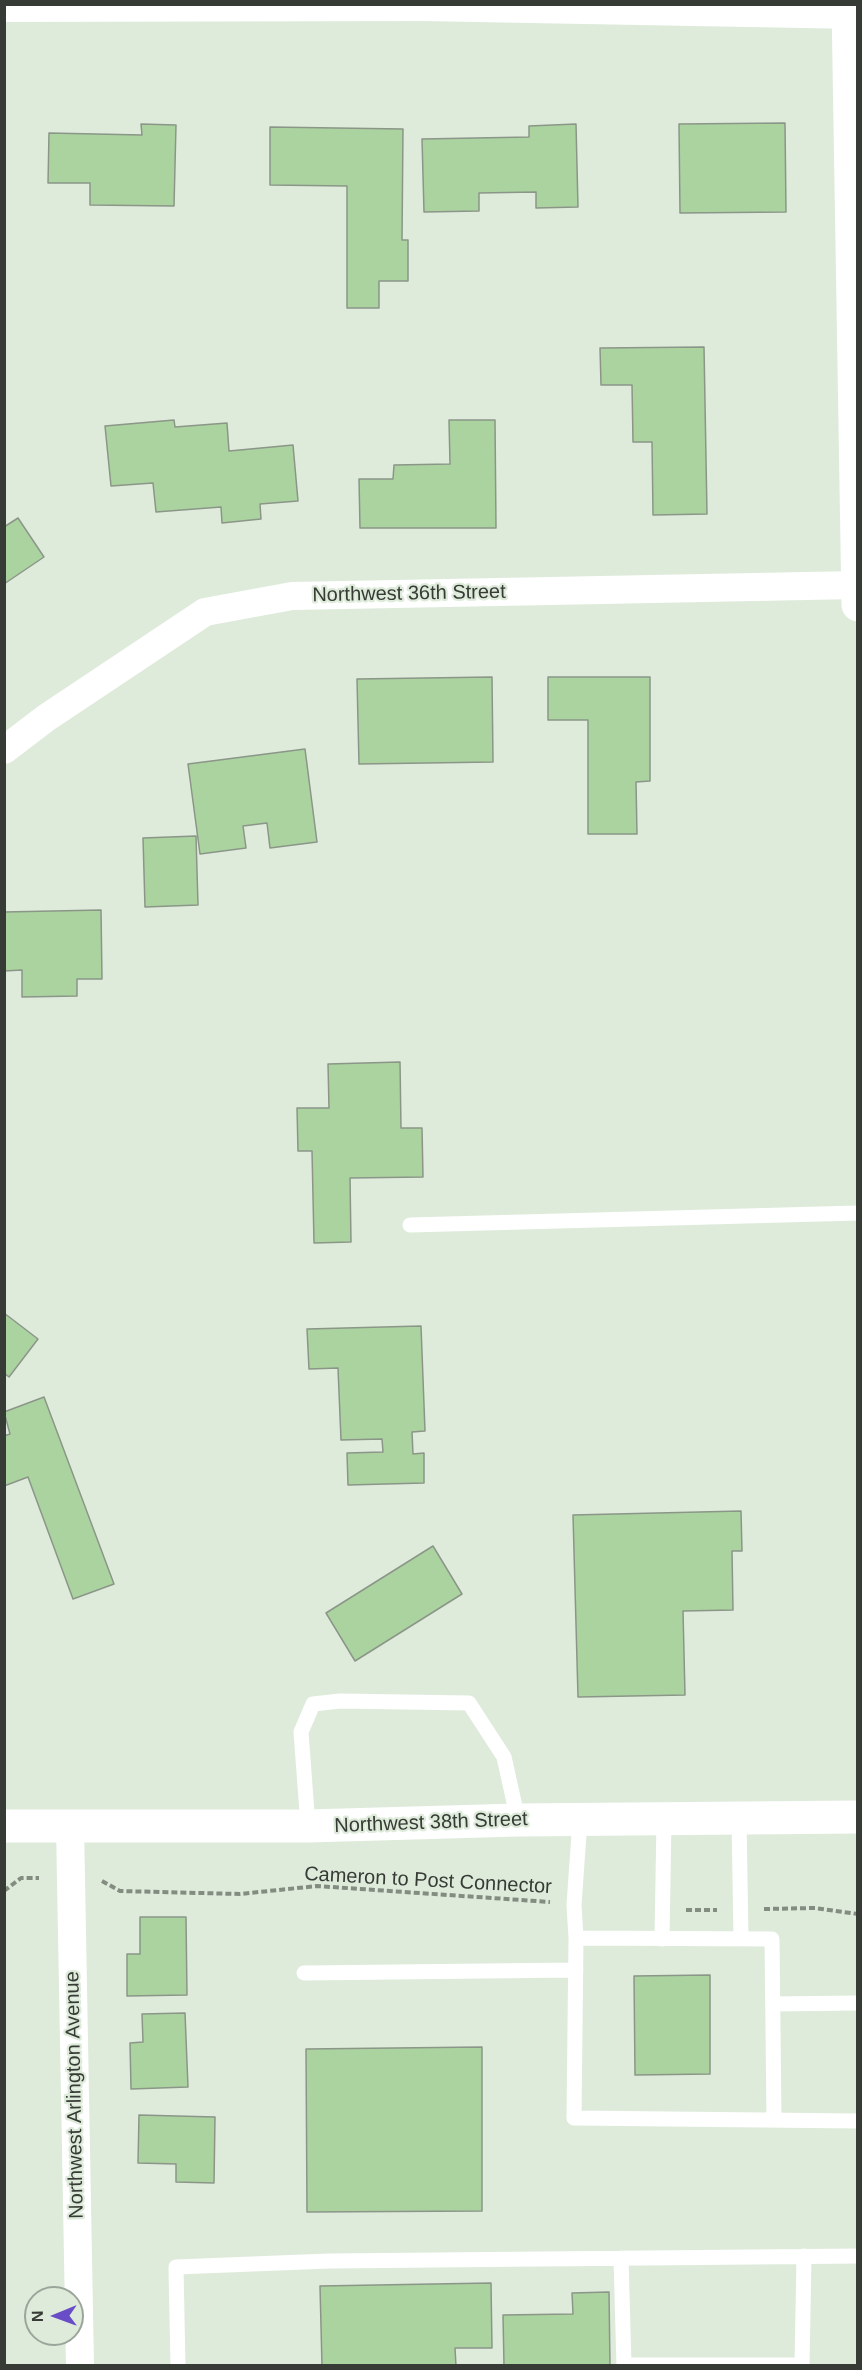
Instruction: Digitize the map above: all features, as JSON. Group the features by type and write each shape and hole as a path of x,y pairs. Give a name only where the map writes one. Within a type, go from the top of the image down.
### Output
{"main road":[{"path":"851,12 858,605"},
{"name":"Northwest 38th Street","path":"4,1826 308,1826 518,1820 858,1817"}],"street":[{"path":"4,8 421,6 851,12"},
{"name":"Northwest 36th Street","path":"4,750 46,718 205,612 292,596 857,585"},
{"name":"Northwest Arlington Avenue","path":"70,1825 80,2366"}],"lane":[{"path":"410,1225 858,1214"},
{"path":"308,1826 301,1732 313,1704 340,1701 470,1703 504,1757 518,1820"},
{"path":"739,1818 741,1939"},
{"path":"662,1939 664,1819"},
{"path":"580,1820 574,1905 576,1938 574,2118 858,2121"},
{"path":"576,1938 772,1939 774,2120"},
{"path":"304,1973 576,1970"},
{"path":"773,2004 858,2003"},
{"path":"621,2258 624,2365 802,2365 804,2256"},
{"path":"178,2366 176,2267 330,2261 858,2256"}],"path":[{"name":"Cameron to Post Connector","path":"4,1891 21,1878 96,1878 120,1891 240,1894 317,1886 574,1905"},
{"path":"662,1911 815,1908 858,1914"}],"building":[{"path":"785,123 786,212 680,213 679,124"},
{"path":"141,124 176,125 174,206 90,205 90,183 48,183 49,133 142,135"},
{"path":"576,124 578,207 536,208 536,192 479,193 479,211 424,212 422,139 529,137 529,126"},
{"path":"270,127 403,129 402,240 408,240 408,281 379,281 379,308 347,308 347,186 270,185"},
{"path":"704,347 707,514 653,515 652,442 633,442 632,385 601,385 600,348"},
{"path":"174,420 175,427 227,423 229,451 293,445 298,501 260,504 261,519 222,523 221,507 156,512 153,483 111,486 105,426"},
{"path":"449,420 495,420 496,528 360,528 359,479 393,479 394,465 450,464"},
{"path":"18,518 44,557 4,584 4,527"},
{"path":"492,677 493,762 359,764 357,679"},
{"path":"548,677 650,677 650,781 636,782 637,834 588,834 588,720 548,720"},
{"path":"305,749 317,842 270,848 267,823 243,826 246,848 200,854 188,764"},
{"path":"196,836 198,905 145,907 143,838"},
{"path":"101,910 102,979 77,979 77,996 22,997 22,970 4,971 4,912"},
{"path":"400,1062 401,1128 422,1128 423,1177 350,1178 351,1242 314,1243 312,1151 298,1151 297,1108 329,1108 328,1064"},
{"path":"4,1313 38,1339 9,1377 4,1373"},
{"path":"421,1326 425,1431 412,1432 413,1454 424,1453 424,1483 348,1485 347,1453 383,1452 382,1439 341,1440 338,1368 309,1369 307,1329"},
{"path":"44,1397 114,1584 73,1599 28,1477 4,1486 4,1436 10,1434 4,1412"},
{"path":"741,1511 742,1551 732,1551 733,1610 683,1611 685,1695 578,1697 573,1515"},
{"path":"433,1546 462,1594 355,1661 326,1613"},
{"path":"140,1917 186,1917 187,1995 127,1996 127,1954 140,1954"},
{"path":"710,1975 710,2074 635,2075 634,1976"},
{"path":"185,2013 188,2087 131,2089 130,2043 143,2042 142,2014"},
{"path":"482,2047 482,2211 307,2212 306,2049"},
{"path":"139,2115 215,2117 214,2183 176,2182 176,2164 138,2163"},
{"path":"491,2283 492,2348 455,2348 456,2366 322,2366 320,2286"},
{"path":"609,2292 610,2366 504,2366 503,2315 573,2314 572,2293"}]}
